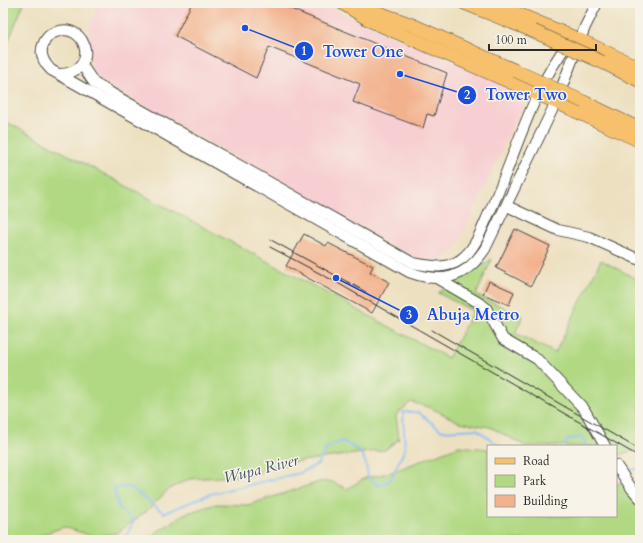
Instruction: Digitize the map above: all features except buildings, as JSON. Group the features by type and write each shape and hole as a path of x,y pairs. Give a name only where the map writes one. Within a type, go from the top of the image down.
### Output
{"main road":[{"path":"342,3 371,21 556,102 640,141"},
{"path":"351,3 410,24 584,102 640,129"},
{"path":"464,3 534,31 640,81"},
{"path":"492,3 577,39 640,68"}],"street":[{"path":"82,65 94,83 123,100 413,263 438,267 460,260 476,242 495,200 538,94 562,53 577,39 585,28 597,3"},
{"path":"59,74 68,74 75,71 82,65 85,57 85,48 82,40 76,34 64,30 52,34 46,39 42,47 42,56 45,64 51,70 409,272 438,280 481,304 486,308 502,339 542,363 584,409 598,430 605,445"},
{"path":"438,280 454,276 468,269 477,260 507,206 556,102 577,39"},
{"path":"507,206 558,230 589,237 640,260"},
{"path":"617,467 625,480 640,498"}],"shaded area":[{"path":"99,3 318,3 528,94 456,249 446,257 430,262 415,259 93,77 88,30"}],"green space":[{"path":"3,3 24,3 3,54"},
{"path":"3,120 448,358 473,311 438,293 492,259 476,295 523,316 515,333 555,353 601,260 640,281 640,448 617,456 617,445 523,445 490,427 459,422 431,408 411,402 396,415 399,439 385,450 294,462 251,475 189,479 168,490 148,510 117,533 96,537 63,527 28,540 3,540"},
{"path":"459,446 487,449 487,517 617,517 617,484 625,480 640,498 640,540 145,540 184,514 216,504 248,505 319,482 330,481 347,489 365,478 389,473"}],"waterway":[{"name":"Wupa River","path":"124,540 134,521 118,507 114,488 130,487 164,513 210,494 300,473 318,464 327,448 342,441 354,447 361,454 366,463 368,477 379,486 390,480 405,449 403,412 418,412 442,431 476,429 499,445"},
{"name":"Wupa River","path":"565,445 568,439 582,437 586,445"},
{"name":"Wupa River","path":"625,471 640,468"}],"tram line":[{"path":"271,240 366,292"},
{"path":"270,247 334,281 640,457"},
{"path":"432,330 640,450"}],"place":[{"name":"Tower One","path":"245,28"},
{"name":"Tower Two","path":"400,74"},
{"name":"Abuja Metro","path":"336,278"}]}
